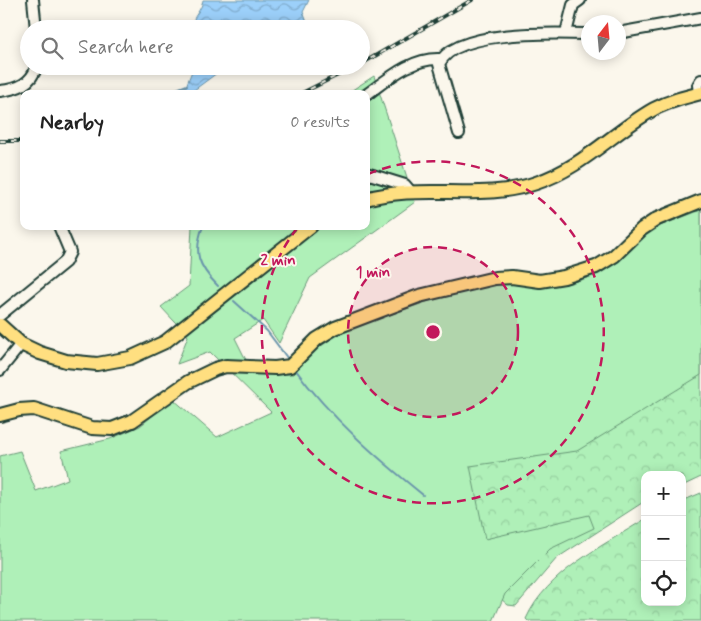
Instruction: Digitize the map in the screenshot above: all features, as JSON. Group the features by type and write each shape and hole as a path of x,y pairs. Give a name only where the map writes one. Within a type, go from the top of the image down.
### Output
{"main road":[{"path":"370,198 411,192 499,191 538,182 587,158 656,108 700,93"},
{"path":"0,416 19,410 34,409 92,428 112,429 138,417 188,382 215,369 226,366 275,368 290,366 317,339 335,328 419,296 495,278 512,277 540,280 564,277 596,267 614,256 642,229 657,219 701,201"},
{"path":"0,325 21,344 52,358 81,364 114,362 144,353 165,342 306,230"}],"street":[{"path":"33,0 35,20"},
{"path":"566,34 573,5 580,0"},
{"path":"626,32 701,18"},
{"path":"370,92 403,68 426,61 441,59 462,47 499,36 532,33 581,34"},
{"path":"441,59 439,64 459,133"},
{"path":"0,91 22,86 31,81 33,75"},
{"path":"700,93 698,85 701,80"},
{"path":"370,174 405,185 411,192"},
{"path":"0,315 65,262 70,252 61,230"},
{"path":"0,370 21,344"}],"green space":[{"path":"374,76 415,202 310,278 279,343 263,320 235,338 253,374 293,374 317,349 341,332 449,294 498,283 542,287 566,284 589,275 657,227 701,210 701,375 577,451 470,466 485,539 589,515 594,528 550,549 505,594 493,621 0,621 0,456 20,451 36,491 68,479 61,451 110,439 140,426 173,399 217,437 271,412 210,352 177,364 188,336 161,307 189,286 192,230 370,230 370,90 352,90"},
{"path":"701,207 701,477 686,484 686,471 641,471 641,504 557,558 516,606 508,605 439,545 403,311 436,297 576,283 677,216"},
{"path":"701,493 701,621 528,621 526,619 535,602 562,574 594,550 641,521 641,606 686,606 686,499"}],"water":[{"path":"203,0 309,0 303,12 306,20 194,20"},
{"path":"190,75 214,75 194,90 185,89"}],"waterway":[{"path":"174,90 187,85"},
{"path":"202,230 198,244 199,259 206,272 218,286"},
{"path":"234,301 267,331 288,359"},
{"path":"295,369 324,404 355,436 423,495"}],"railway":[{"path":"370,59 472,0"},
{"path":"308,90 338,75"},
{"path":"0,141 20,141"}]}
